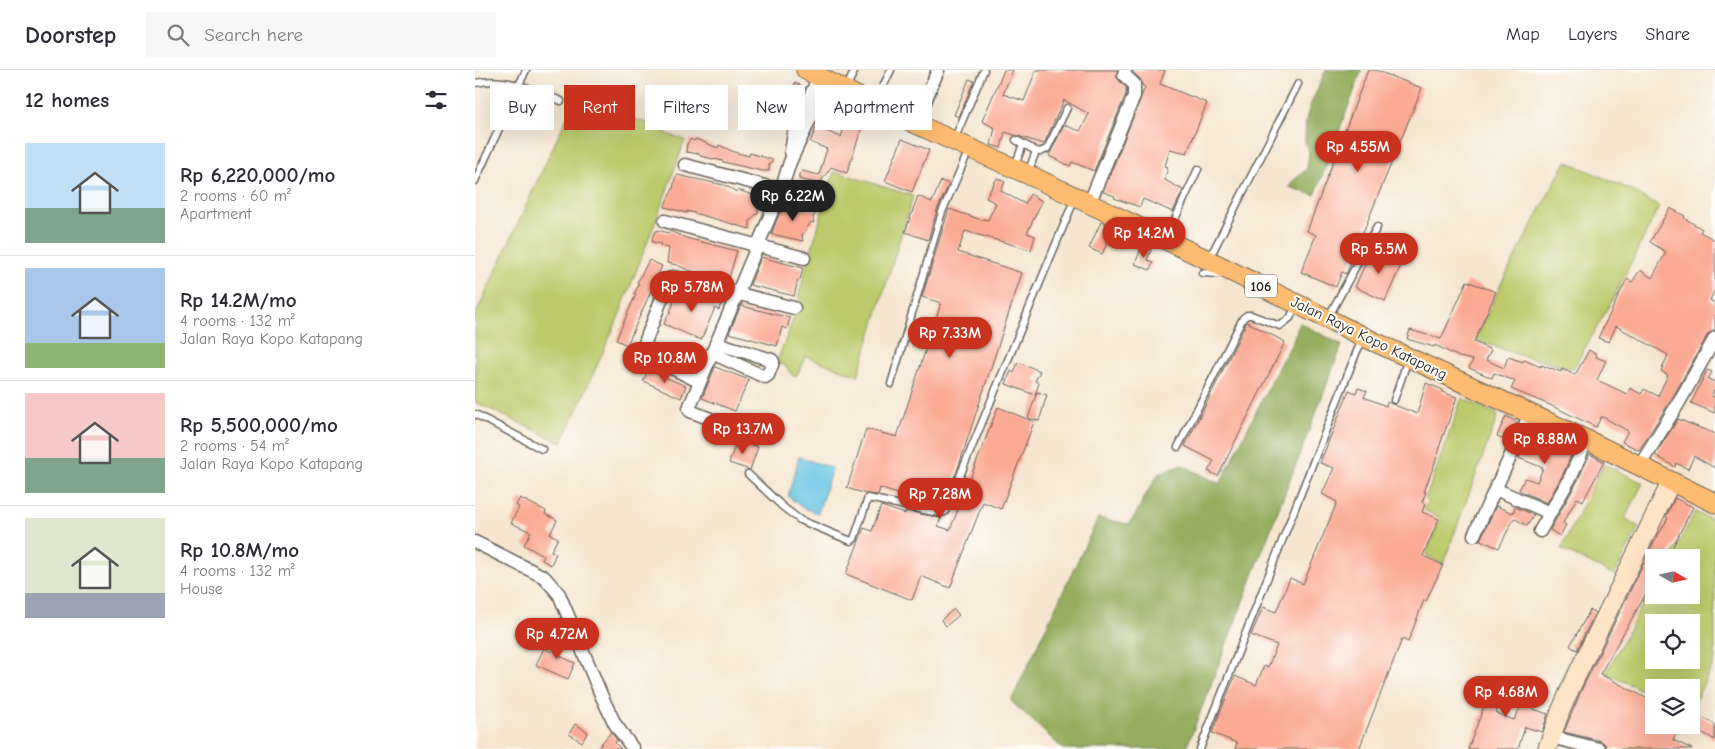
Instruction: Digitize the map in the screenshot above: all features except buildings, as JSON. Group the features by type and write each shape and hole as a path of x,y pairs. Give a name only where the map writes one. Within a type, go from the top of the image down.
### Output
{"main road":[{"name":"Jalan Raya Kopo Katapang","path":"821,75 838,85"},
{"name":"Jalan Raya Kopo Katapang","path":"930,130 1166,240 1205,267 1228,270 1364,337 1587,440 1715,503"}],"street":[{"path":"932,85 938,70"},
{"path":"1082,200 1134,96 1134,84 1124,73 1125,70"},
{"path":"739,430 689,411 689,408 781,190 821,75"},
{"path":"685,165 822,201"},
{"path":"665,221 804,258"},
{"path":"700,382 648,356 645,352 646,340 669,279 673,277 794,308"},
{"path":"1639,466 1678,404 1715,338"},
{"path":"1474,535 1530,414"},
{"path":"1540,532 1570,478 1587,440"},
{"path":"1599,749 1549,743 1571,687 1671,482"},
{"path":"1495,489 1550,513"},
{"path":"475,542 544,577 559,594 602,698 615,724 633,749"}],"lane":[{"path":"475,181 526,70"},
{"path":"847,85 855,70"},
{"path":"882,70 890,72 884,85"},
{"path":"891,384 984,70"},
{"path":"475,83 520,84 561,101"},
{"path":"1205,267 1298,84"},
{"path":"1016,140 1036,151 1040,152 1047,149 1067,108"},
{"path":"1021,171 1023,144"},
{"path":"1021,171 1036,151"},
{"path":"1166,240 1197,170"},
{"path":"748,474 783,507 800,520 851,541 854,539 868,498 938,513 945,512 1082,200"},
{"path":"1327,319 1377,227"},
{"path":"1178,447 1243,318 1251,315 1280,326 1290,318 1298,304"},
{"path":"1200,749 1316,451 1364,337"},
{"path":"1394,400 1409,357"},
{"path":"475,414 542,449"}],"green space":[{"path":"1326,70 1362,70 1315,195 1289,187 1307,169 1309,153 1305,141 1306,120"},
{"path":"635,119 645,122 645,130 662,130 685,140 616,323 562,443 475,402 475,316 564,123 564,130 635,130"},
{"path":"1566,161 1633,191 1659,207 1614,297 1573,369 1515,354 1476,340 1502,282"},
{"path":"834,171 913,196 858,376 805,356 796,376 793,376 785,366 777,361 800,303 800,290"},
{"path":"1300,323 1342,345 1186,749 1063,749 1011,701 1098,518 1128,524 1135,516 1159,473 1182,465 1220,484 1290,347"},
{"path":"1462,398 1498,415 1443,564 1426,555 1441,518 1424,510 1427,502 1425,500"},
{"path":"1604,464 1643,483 1625,518 1639,527 1614,575 1561,549"},
{"path":"1695,512 1715,521 1715,660 1700,691 1700,679 1645,679 1645,692 1606,673 1645,600 1645,604 1700,604 1700,549 1675,549"}],"water":[{"path":"799,457 832,468 818,513 803,508 788,496"}]}
